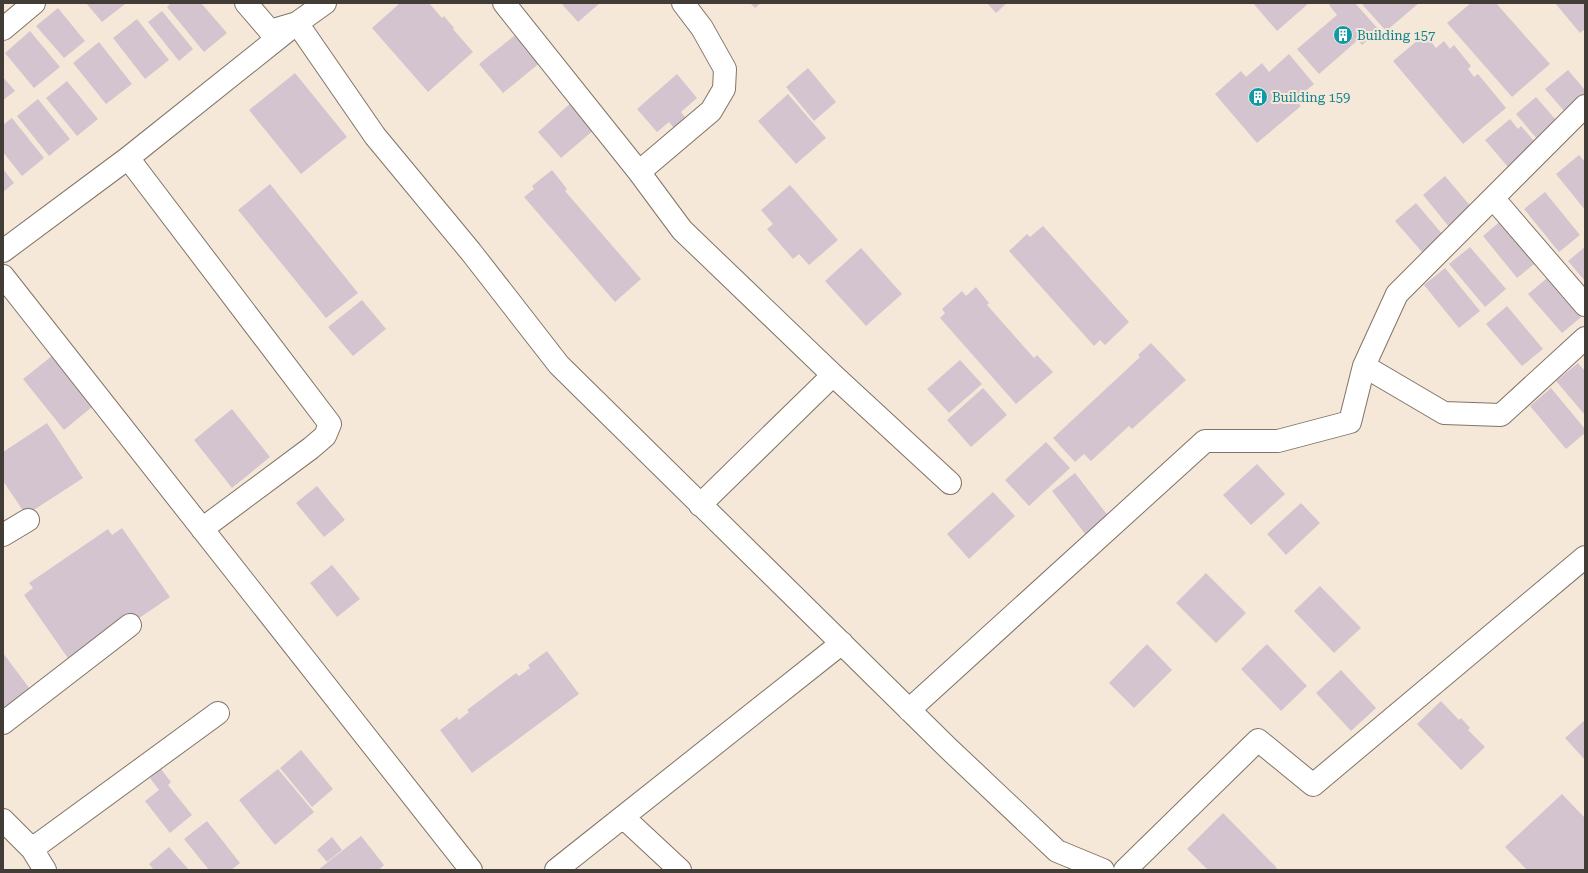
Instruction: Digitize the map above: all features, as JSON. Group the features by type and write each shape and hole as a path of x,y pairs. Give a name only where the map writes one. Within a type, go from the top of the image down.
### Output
{"street":[{"path":"3,29 34,3"},
{"path":"246,3 270,31 297,23"},
{"path":"3,250 128,158 297,23 325,3"},
{"path":"504,3 639,172 682,230 950,483"},
{"path":"639,172 711,111 724,89 725,69 702,28 683,3"},
{"path":"297,23 375,136 471,252 559,365 909,710 1057,851 1103,870"},
{"path":"909,710 1205,441 1278,441 1350,422 1364,366 1397,294 1585,106"},
{"path":"128,158 330,424 325,436 311,448 202,529"},
{"path":"1493,198 1585,305"},
{"path":"3,276 471,870"},
{"path":"1364,366 1444,413 1501,415 1585,338"},
{"path":"700,505 834,375"},
{"path":"3,535 28,520"},
{"path":"1125,870 1258,740 1313,785 1585,557"},
{"path":"3,723 130,626"},
{"path":"556,870 842,643"},
{"path":"32,850 218,713"},
{"path":"623,817 680,870"},
{"path":"3,820 32,850 45,870"}],"building":[{"path":"86,3 124,3 125,4 102,22"},
{"path":"171,3 201,3 227,33 204,52 167,7"},
{"path":"400,3 429,3 442,18 444,16 473,52 428,92 372,28"},
{"path":"561,3 600,3 578,22"},
{"path":"750,3 761,3 755,8"},
{"path":"987,3 1007,3 996,13"},
{"path":"1253,3 1309,3 1277,31"},
{"name":"Building 157","path":"1331,3 1355,3 1379,30 1362,45 1358,40 1319,74 1297,49 1337,15 1329,5"},
{"path":"1361,3 1419,3 1386,31"},
{"path":"1471,3 1496,3 1550,64 1512,97 1447,23"},
{"path":"1555,3 1585,3 1585,29 1580,33"},
{"path":"58,8 85,41 64,58 36,26"},
{"path":"162,11 193,49 179,61 148,22"},
{"path":"137,19 169,60 145,79 113,38"},
{"path":"524,28 547,57 503,93 479,64"},
{"path":"30,31 60,67 34,88 5,53"},
{"path":"1425,34 1436,48 1444,41 1450,49 1454,45 1471,66 1468,69 1474,77 1478,74 1506,108 1463,144 1393,61"},
{"path":"99,42 132,84 106,104 73,63"},
{"name":"Building 159","path":"1289,54 1314,84 1295,100 1301,106 1257,143 1215,94 1241,71 1246,77 1262,63 1269,72"},
{"path":"808,68 836,102 814,121 786,87"},
{"path":"1568,70 1585,90 1585,109 1572,120 1545,89"},
{"path":"295,73 347,137 301,174 249,110"},
{"path":"677,74 697,98 681,112 689,122 677,132 669,122 657,132 637,109"},
{"path":"3,77 15,91 3,100"},
{"path":"67,81 98,119 77,136 46,98"},
{"path":"788,94 826,138 796,164 758,121"},
{"path":"1536,97 1563,128 1543,146 1516,114"},
{"path":"38,99 70,139 49,156 17,116"},
{"path":"572,102 595,129 561,158 538,132"},
{"path":"12,118 44,158 22,176 3,152 3,125"},
{"path":"1510,119 1518,129 1521,126 1541,149 1513,173 1485,140"},
{"path":"1579,155 1585,162 1585,210 1556,174"},
{"path":"3,169 14,183 3,192"},
{"path":"552,170 567,189 565,191 641,279 615,302 524,197 534,189 532,186"},
{"path":"1445,176 1473,209 1450,228 1423,195"},
{"path":"270,184 358,293 326,318 238,210"},
{"path":"790,185 838,240 809,265 799,254 793,259 767,229 773,224 761,210"},
{"path":"1545,192 1580,235 1559,252 1524,209"},
{"path":"1416,203 1443,235 1422,252 1395,221"},
{"path":"1503,219 1538,261 1517,278 1483,236"},
{"path":"1043,226 1129,322 1105,345 1100,340 1094,346 1009,251 1027,234 1030,237"},
{"path":"1470,247 1506,289 1485,307 1449,264"},
{"path":"1585,247 1585,281 1568,261"},
{"path":"861,248 902,294 866,326 825,281"},
{"path":"1445,268 1480,311 1459,328 1424,285"},
{"path":"1552,274 1585,314 1562,333 1528,294"},
{"path":"976,287 989,303 987,305 1034,358 1037,355 1053,372 1016,404 940,318 945,313 942,309 962,291 966,296"},
{"path":"362,300 386,329 353,356 328,327"},
{"path":"1507,306 1543,349 1522,366 1486,324"},
{"path":"1151,343 1186,380 1132,429 1129,426 1091,461 1084,454 1075,462 1053,438 1140,357 1138,355"},
{"path":"57,352 98,402 64,430 23,379"},
{"path":"960,360 982,384 949,413 927,389"},
{"path":"1578,363 1585,371 1585,415 1556,381"},
{"path":"983,388 1007,415 971,447 947,420"},
{"path":"1551,388 1585,429 1585,433 1566,449 1530,406"},
{"path":"232,409 270,457 232,488 194,440"},
{"path":"47,423 83,478 26,515 3,481 3,452"},
{"path":"1046,442 1070,468 1029,506 1005,480"},
{"path":"1257,464 1285,494 1251,525 1223,495"},
{"path":"1075,473 1109,517 1086,535 1052,491"},
{"path":"317,486 345,520 324,537 296,503"},
{"path":"993,492 1015,516 969,559 947,534"},
{"path":"1301,503 1320,523 1286,555 1267,534"},
{"path":"122,528 170,597 72,664 24,595 33,588 29,583 108,529 112,535"},
{"path":"332,565 360,599 337,617 310,583"},
{"path":"1206,573 1246,613 1216,643 1176,603"},
{"path":"1320,586 1361,628 1334,653 1294,611"},
{"path":"1147,644 1172,670 1134,708 1109,683"},
{"path":"1267,644 1307,686 1281,711 1241,669"},
{"path":"547,651 579,694 472,773 440,730 457,717 459,720 469,712 467,710 516,673 519,676 530,668 528,665"},
{"path":"3,653 33,693 3,715"},
{"path":"1341,670 1376,708 1351,731 1316,693"},
{"path":"1441,701 1459,720 1461,718 1470,728 1468,730 1485,747 1461,770 1417,724"},
{"path":"1585,720 1585,760 1565,738"},
{"path":"301,750 333,789 312,807 280,768"},
{"path":"161,769 171,782 168,785 192,815 170,833 145,801 159,790 150,778"},
{"path":"278,769 314,812 275,845 239,800"},
{"path":"1562,794 1585,818 1585,870 1527,870 1505,847"},
{"path":"1223,813 1277,868 1274,870 1208,870 1187,849"},
{"path":"207,821 240,863 231,870 209,870 184,839"},
{"path":"361,836 384,865 379,870 318,870"},
{"path":"332,837 342,850 327,862 317,850"},
{"path":"169,847 189,870 154,870 149,864"}],"place":[{"name":"Building 157","path":"1343,35"},
{"name":"Building 159","path":"1258,97"}]}
